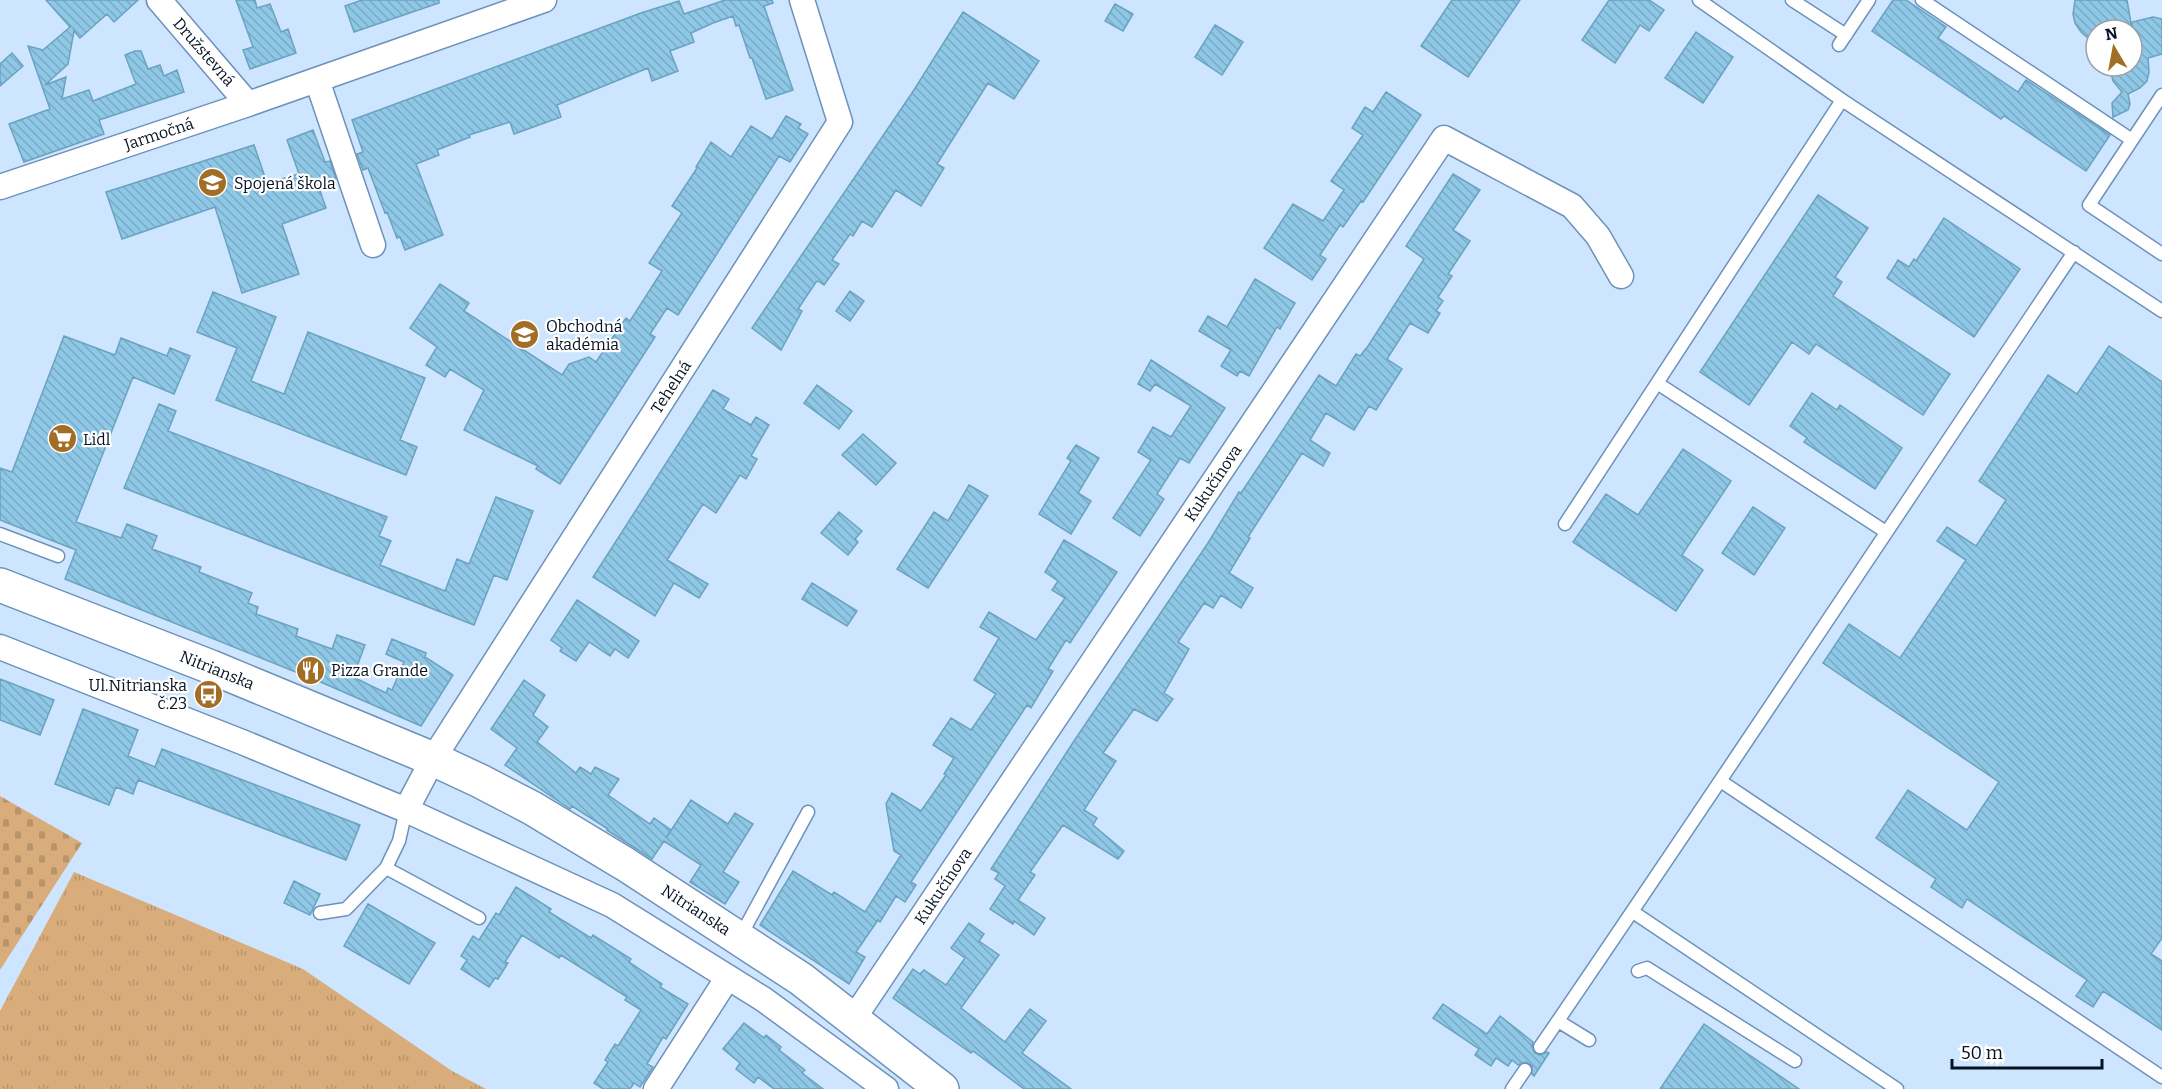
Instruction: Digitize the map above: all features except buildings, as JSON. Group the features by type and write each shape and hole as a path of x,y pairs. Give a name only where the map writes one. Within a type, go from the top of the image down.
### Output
{"main road":[{"name":"Nitrianska","path":"0,585 211,667 433,759 542,814 607,853 801,979 854,1018 942,1089"}],"street":[{"name":"Družstevná","path":"159,0 248,104"},
{"name":"Jarmočná","path":"0,187 248,104 544,0"},
{"name":"Tehelná","path":"433,759 840,122 802,0"},
{"path":"317,80 373,245"},
{"name":"Kukučínova","path":"854,1018 1444,138 1572,206 1598,236 1621,276"},
{"path":"0,647 243,742 406,810 612,905 763,999 886,1089"},
{"path":"406,810 433,759"},
{"path":"656,1089 728,977"}],"lane":[{"path":"1699,0 1842,100 2162,311"},
{"path":"1792,0 1842,40 1869,0"},
{"path":"1922,0 2132,140"},
{"path":"2162,95 2089,205 2162,254"},
{"path":"1564,524 1842,100"},
{"path":"1540,1047 1722,782 2074,252"},
{"path":"1657,382 1886,532"},
{"path":"0,534 58,556"},
{"path":"1722,782 2162,1077"},
{"path":"320,913 346,909 386,868 399,841 406,810"},
{"path":"740,938 807,812"},
{"path":"386,868 479,918"},
{"path":"1633,912 1897,1089"},
{"path":"1638,971 1647,968 1795,1061"},
{"path":"1558,1021 1589,1040"},
{"path":"1512,1089 1525,1070"}],"green space":[{"path":"0,796 82,843 0,970"},
{"path":"74,872 303,969 452,1071 486,1089 0,1089 0,1011"}],"place":[{"name":"Spojená škola","path":"213,183"},
{"name":"Obchodná akadémia","path":"525,335"},
{"name":"Lidl","path":"62,439"},
{"name":"Pizza Grande","path":"310,670"},
{"name":"Ul.Nitrianska č.23","path":"208,694"}]}
